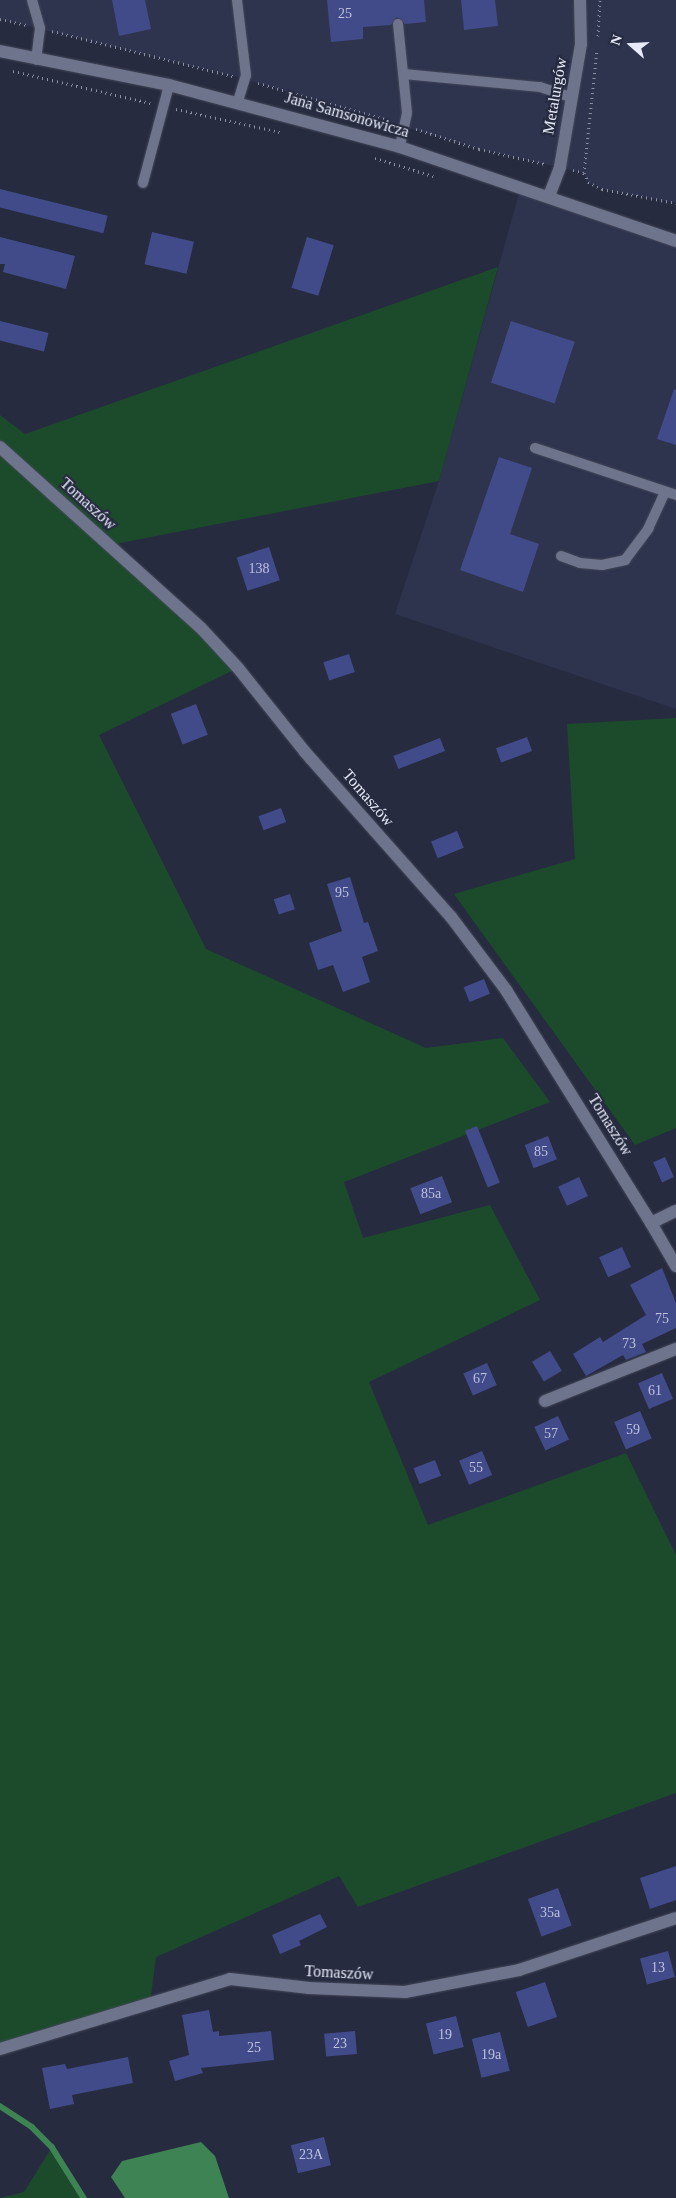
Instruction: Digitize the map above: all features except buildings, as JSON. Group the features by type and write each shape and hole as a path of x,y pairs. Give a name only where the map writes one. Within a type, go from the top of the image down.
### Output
{"street":[{"name":"Metalurgów","path":"549,196 560,167 580,44 580,0"},
{"name":"Jana Samsonowicza","path":"0,51 238,102 400,146 676,241"},
{"name":"Tomaszów","path":"0,447 201,628 451,917 506,990 651,1222 676,1266"},
{"path":"651,1222 676,1211"},
{"path":"545,1401 676,1349"},
{"name":"Tomaszów","path":"0,2049 230,1979 309,1988 405,1992 519,1970 676,1918"}],"lane":[{"path":"32,0 40,28 36,60"},
{"path":"237,0 245,79 238,102"},
{"path":"398,24 404,74 405,125 400,146"},
{"path":"404,74 540,87 571,97"},
{"path":"143,183 169,86"},
{"path":"535,448 676,495"},
{"path":"561,556 580,563 602,565 625,560 648,529 665,492"}],"path":[{"path":"600,0 595,80 585,140 584,174 588,182 602,189 676,202"},
{"path":"0,19 245,79 405,125 479,150 584,174"},
{"path":"10,70 290,134"},
{"path":"373,157 438,178"}],"shaded area":[{"path":"0,0 676,0 676,203 602,189 588,182 584,173 479,149 245,79 0,19"},
{"path":"521,186 676,241 676,709 395,614 439,481"},
{"path":"498,267 439,481 110,545 238,668 99,735 206,949 426,1048 503,1038 550,1102 344,1182 363,1238 490,1205 540,1300 369,1382 428,1525 626,1453 676,1555 676,1793 358,1907 339,1876 156,1957 150,2003 0,2049 0,415 25,434"},
{"path":"676,718 676,1128 635,1145 454,894 575,859 567,724"},
{"path":"201,2142 215,2156 229,2198 125,2198 111,2177 122,2161"},
{"path":"52,2147 84,2198 0,2198 24,2192"}],"waterway":[{"path":"0,2106 32,2127 52,2147 84,2198"}]}
